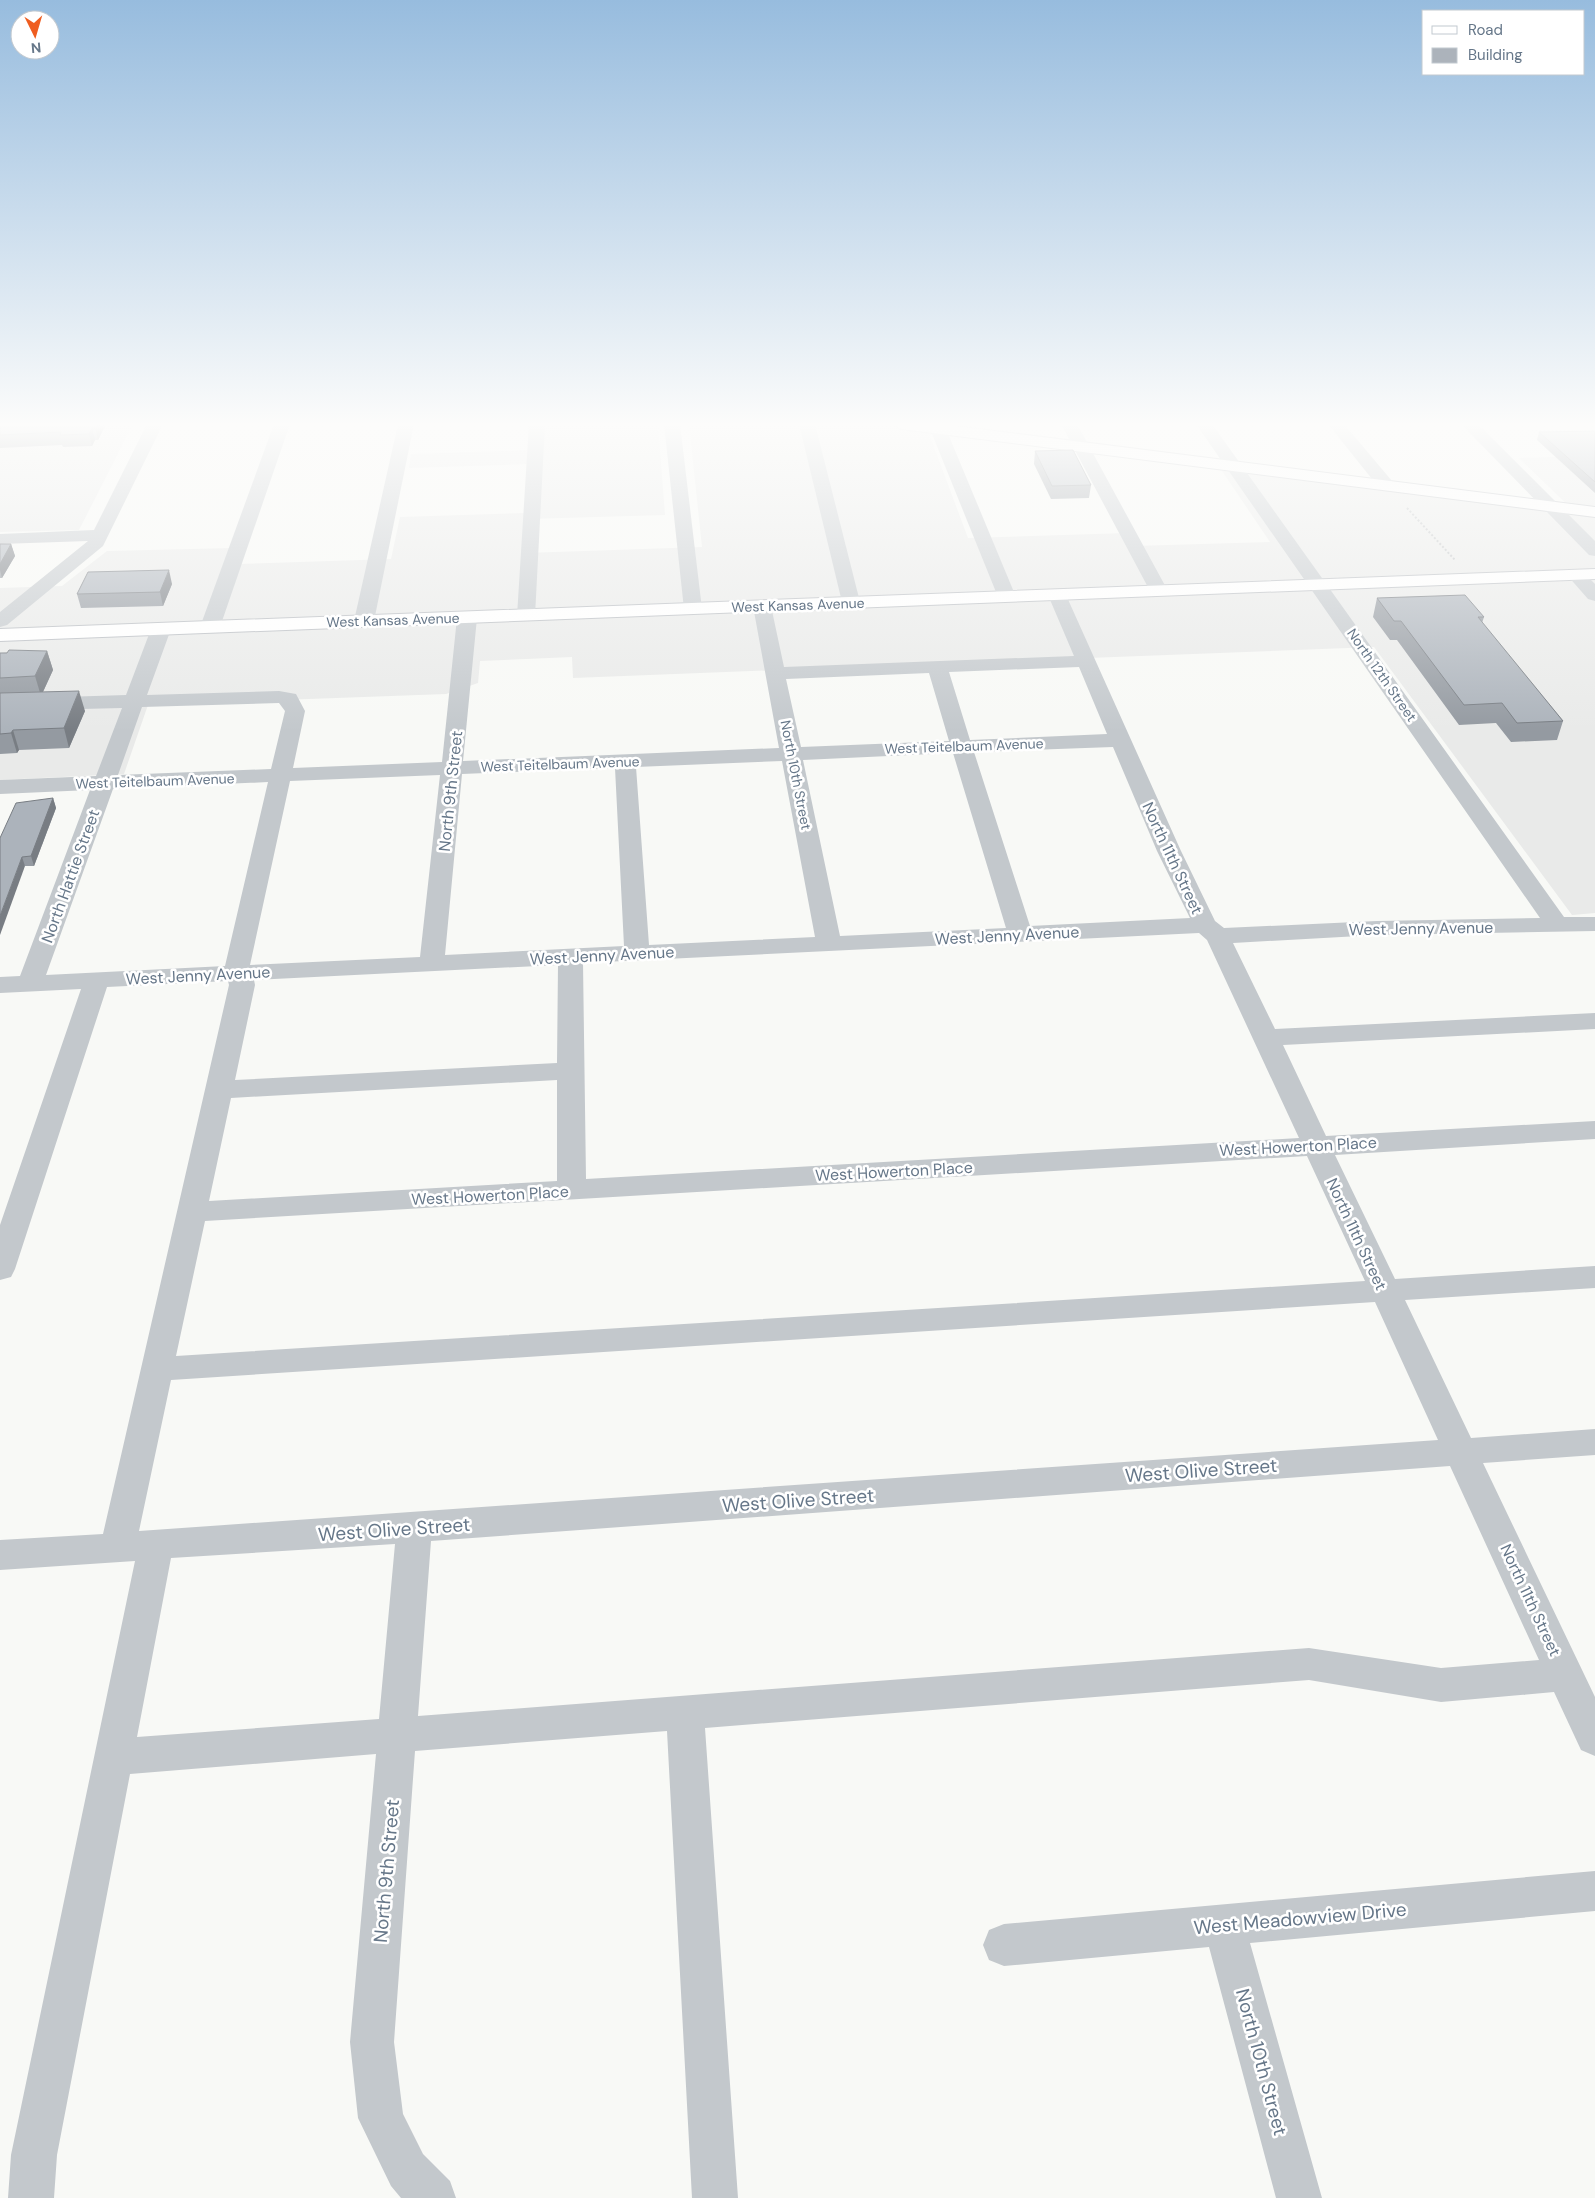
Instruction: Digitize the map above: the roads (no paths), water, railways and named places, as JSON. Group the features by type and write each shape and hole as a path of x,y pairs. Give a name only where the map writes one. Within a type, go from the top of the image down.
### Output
{"main road":[{"name":"West Kansas Avenue","path":"0,635 1595,574"}],"street":[{"path":"0,621 97,542 105,527"},
{"path":"210,627 246,527"},
{"path":"364,621 384,527"},
{"path":"526,616 532,527"},
{"path":"683,527 692,609"},
{"path":"832,527 851,602"},
{"path":"977,527 1006,597"},
{"path":"1124,527 1159,591"},
{"name":"North 12th Street","path":"1277,527 1319,585 1595,946"},
{"path":"1570,527 1595,551"},
{"path":"0,539 101,535"},
{"path":"1576,575 1595,595"},
{"name":"North 11th Street","path":"1057,595 1120,740 1462,1451 1595,1738"},
{"name":"North 10th Street","path":"762,606 829,944"},
{"name":"North 9th Street","path":"432,963 466,618"},
{"name":"North Hattie Street","path":"30,984 161,629"},
{"path":"775,673 1085,661"},
{"path":"937,667 1020,934"},
{"path":"0,705 289,698 295,711 237,963 242,985 220,1090 118,1547"},
{"name":"West Teitelbaum Avenue","path":"0,787 1120,740"},
{"path":"625,761 637,953"},
{"name":"West Jenny Avenue","path":"0,985 1020,934 1578,925"},
{"path":"570,957 572,1190"},
{"path":"0,1269 97,980"},
{"path":"1265,1038 1595,1021"},
{"path":"220,1090 572,1071"},
{"name":"West Howerton Place","path":"193,1212 1595,1130"},
{"path":"158,1369 1595,1277"},
{"name":"West Olive Street","path":"0,1555 414,1528 1595,1442"},
{"name":"North 9th Street","path":"414,1528 372,2042 381,2118 407,2170 433,2198"},
{"path":"31,2198 34,2155 156,1544"},
{"path":"114,1757 1308,1664 1441,1685 1565,1674"},
{"path":"685,1712 715,2198"},
{"name":"West Meadowview Drive","path":"1004,1945 1595,1891"},
{"name":"North 10th Street","path":"1224,1925 1299,2198"}]}
